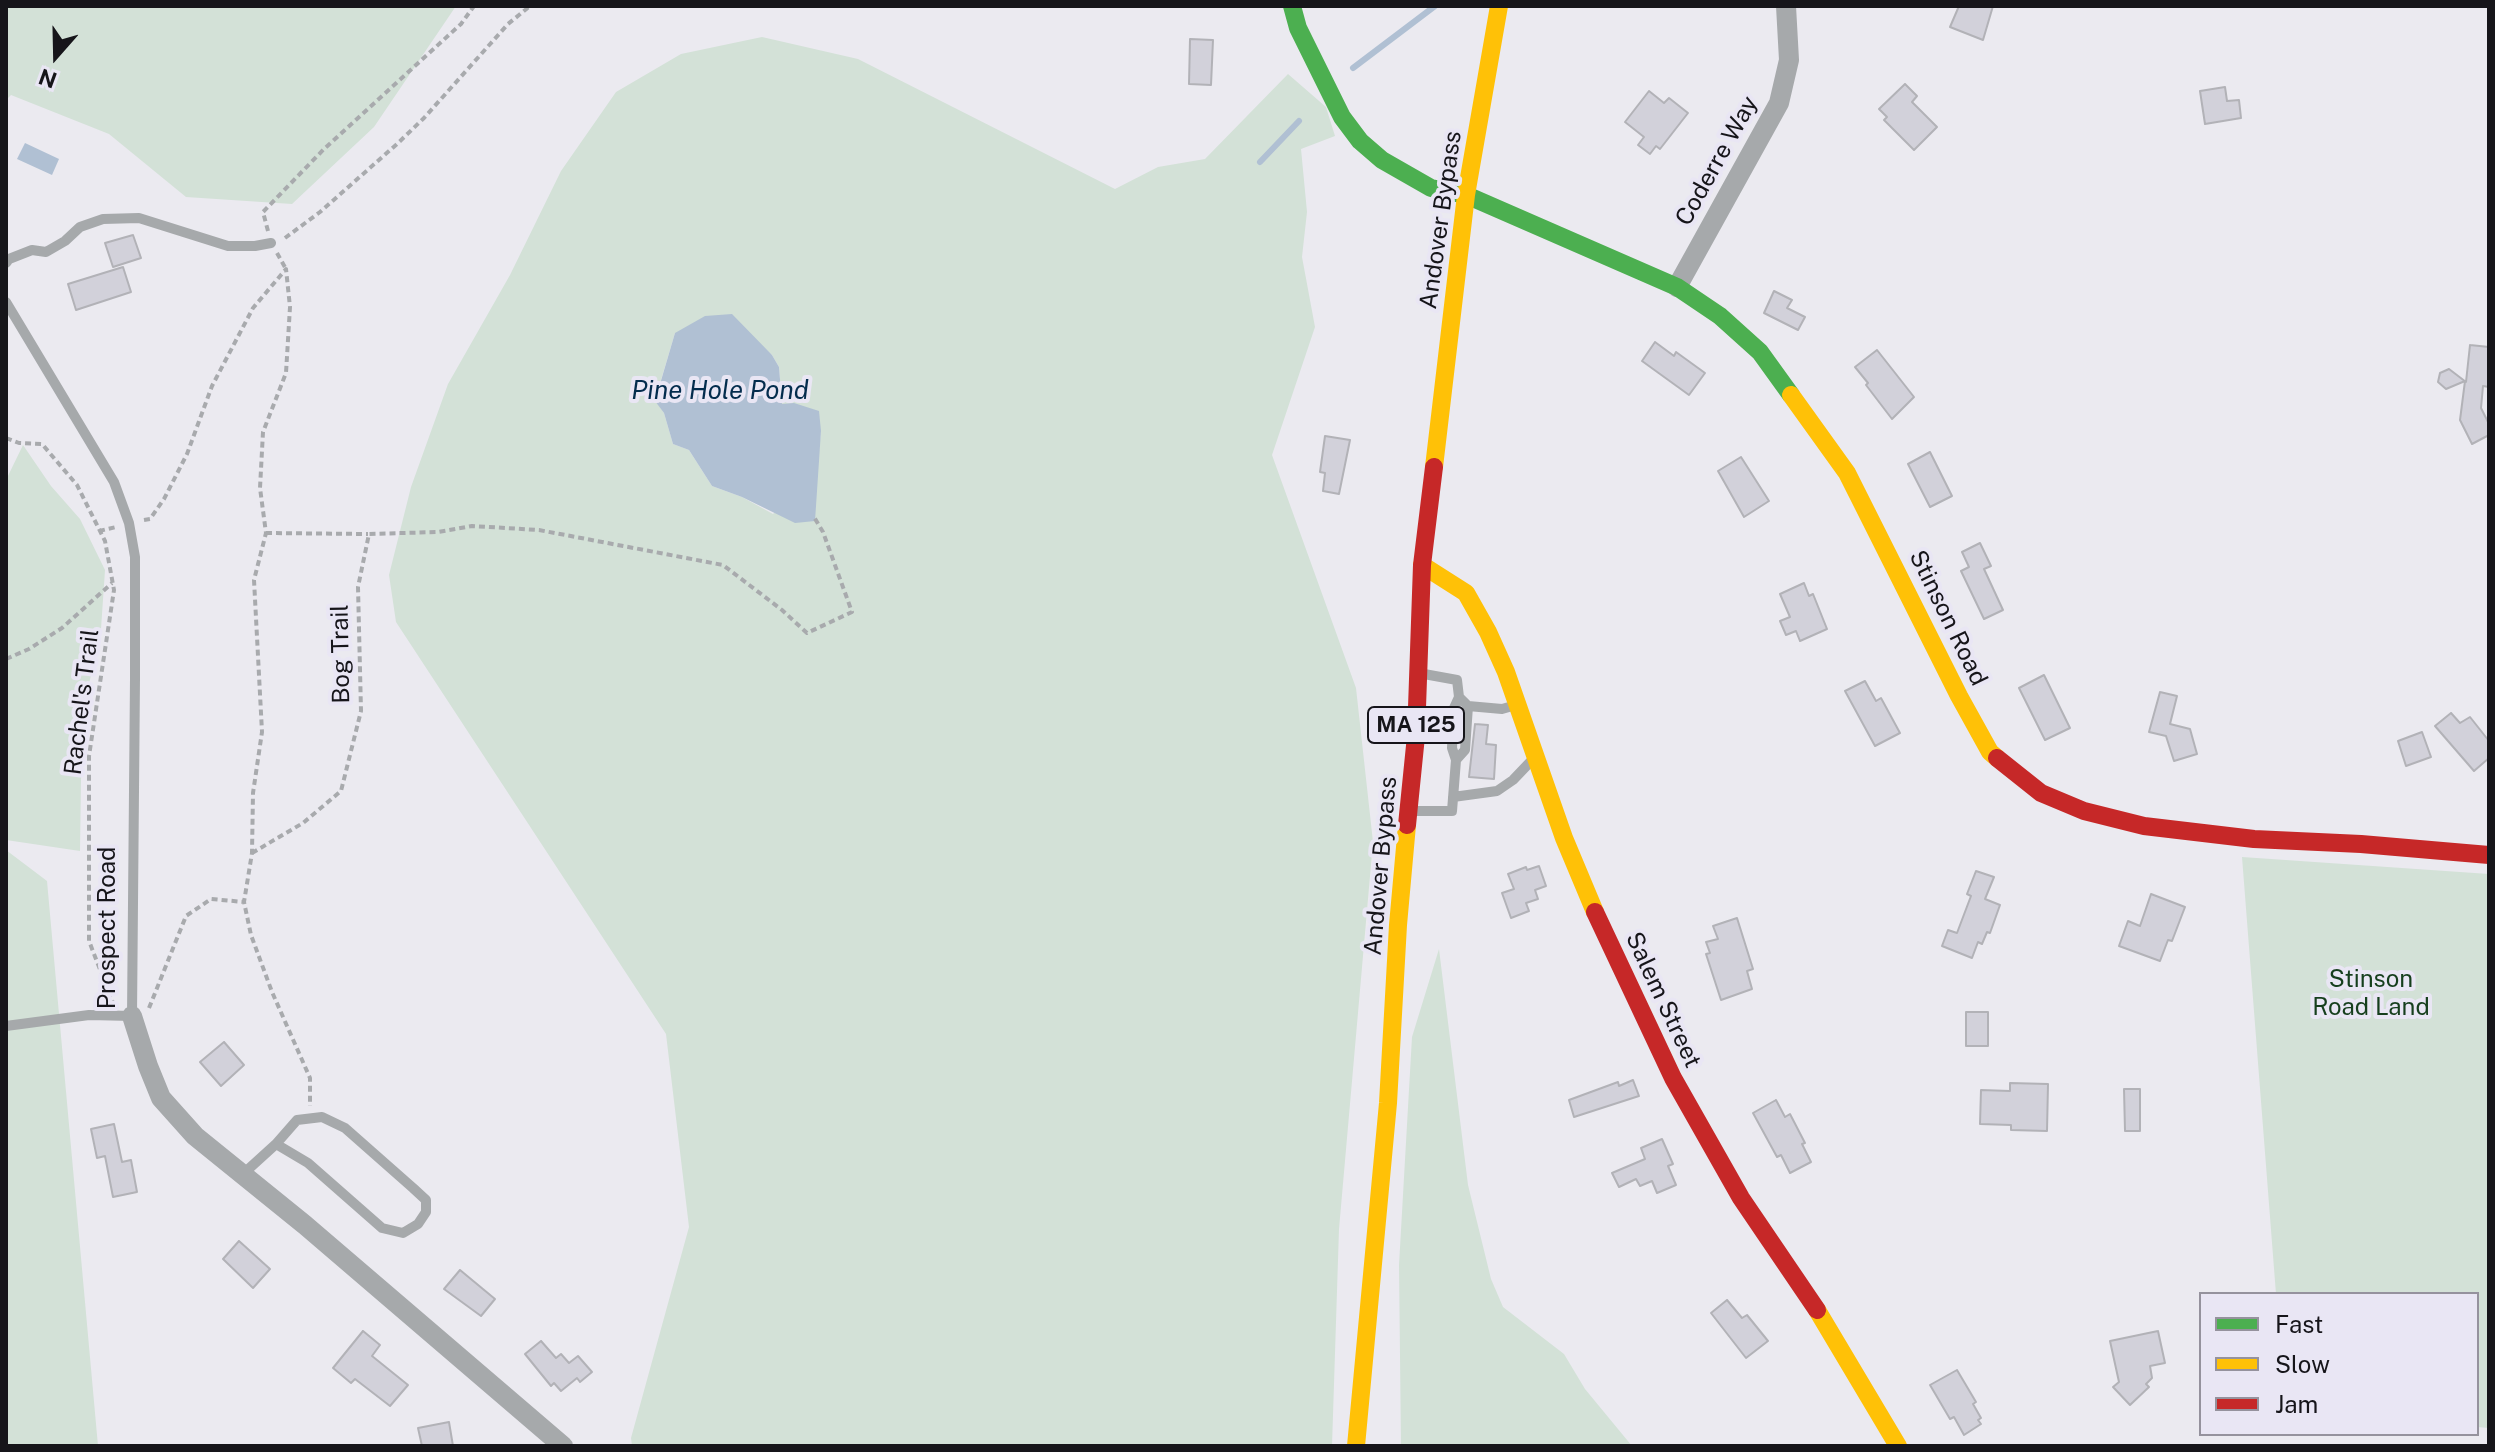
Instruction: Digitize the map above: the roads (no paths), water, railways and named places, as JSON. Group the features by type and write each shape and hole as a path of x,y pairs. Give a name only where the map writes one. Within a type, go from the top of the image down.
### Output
{"street":[{"path":"1292,6 1298,28 1322,80 1342,117 1360,141 1382,160 1431,188 1466,195"},
{"name":"Andover Bypass","path":"1356,1446 1388,1103 1398,925 1416,736 1422,565 1466,195 1499,6"},
{"name":"Coderre Way","path":"1677,287 1779,103 1789,60 1786,6"},
{"name":"Stinson Road","path":"1466,195 1677,287 1720,316 1760,352 1847,473 1990,752 2041,793 2084,811 2144,826 2254,839 2489,855"},
{"name":"Salem Street","path":"1422,565 1466,593 1488,632 1518,704 1564,838 1673,1078 1741,1198 1817,1309 1898,1446"},
{"name":"Prospect Road","path":"129,1021 161,1098 195,1136 563,1446"}],"lane":[{"path":"6,263 32,250 46,252 80,227 103,219 139,218 228,246 271,243"},
{"name":"Prospect Road","path":"6,302 114,482 129,523 135,572 129,1021"},
{"path":"1409,811 1452,811 1456,760 1452,748 1454,708 1459,697 1457,680 1418,673"},
{"path":"1459,697 1468,706 1502,709 1518,704"},
{"path":"1456,760 1465,750 1468,706"},
{"path":"1453,797 1497,791 1536,757"},
{"path":"6,1026 89,1015 129,1021"},
{"path":"243,1174 297,1120 322,1117 345,1128 426,1200 426,1212 418,1224 403,1233 382,1228 308,1163 276,1144"}],"water":[{"path":"25,143 59,159 52,175 17,159"},
{"name":"Pine Hole Pond","path":"732,314 772,355 779,367 782,404 794,403 819,411 821,431 815,521 795,523 712,486 689,450 673,444 664,413 655,401 675,333 705,316"}],"waterway":[{"path":"1353,68 1435,6"},
{"path":"1260,162 1299,121"}],"park label":[{"name":"Stinson Road Land","path":"2371,994"}]}
